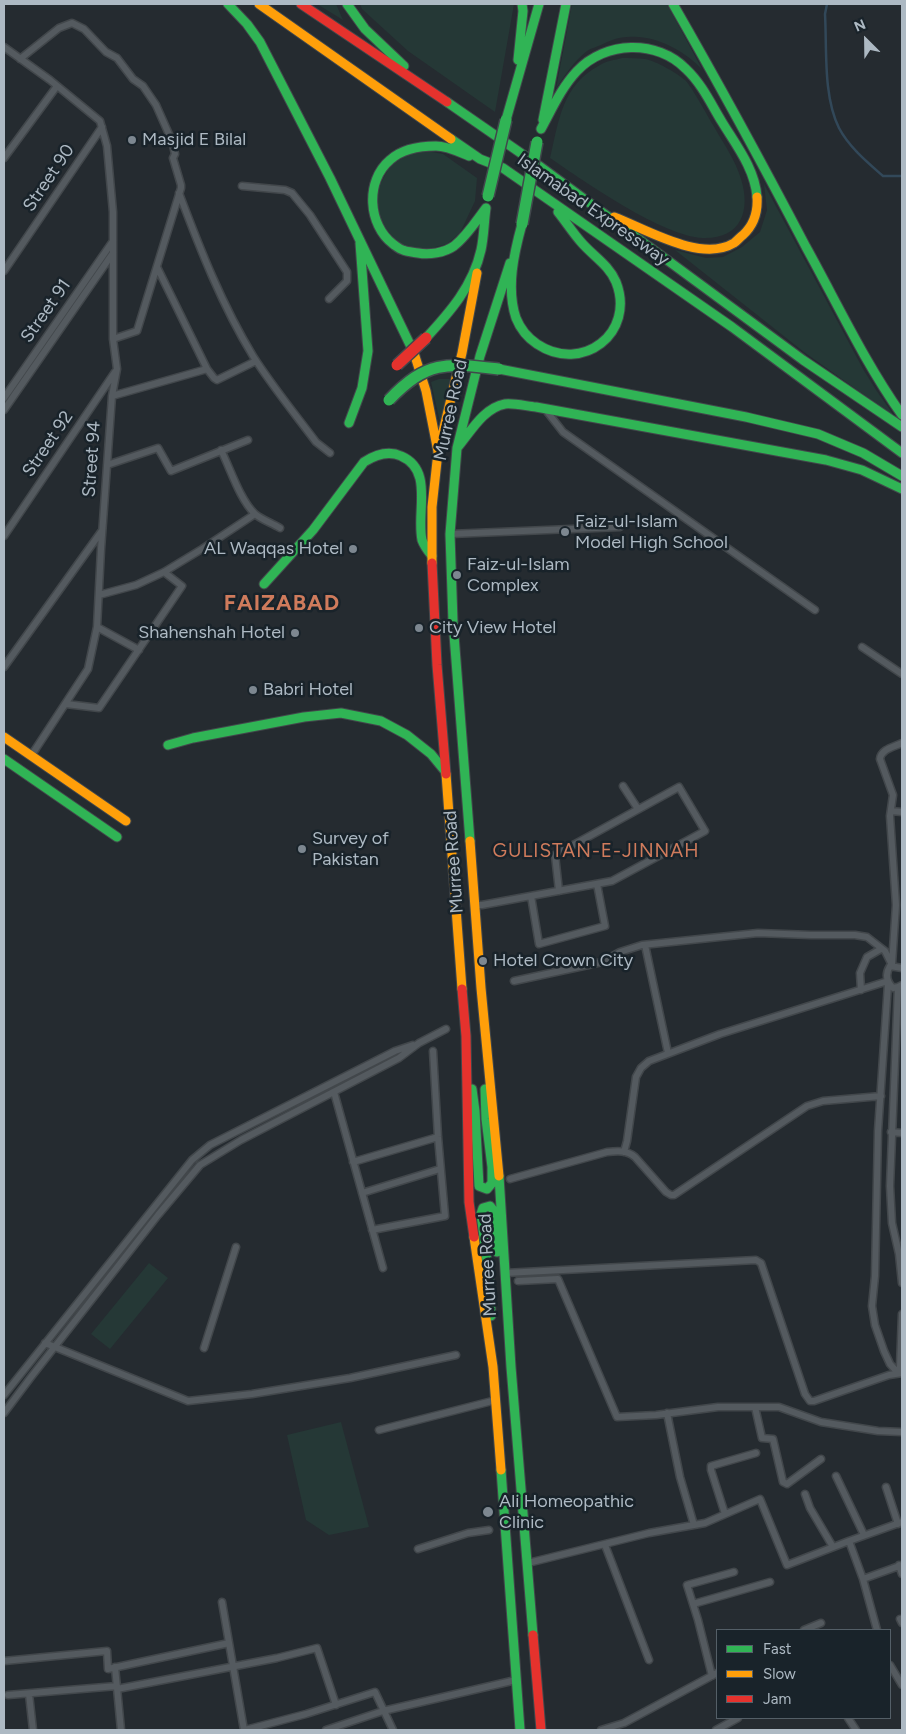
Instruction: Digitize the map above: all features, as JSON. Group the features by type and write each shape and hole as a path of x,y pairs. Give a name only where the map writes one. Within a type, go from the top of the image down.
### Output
{"main road":[{"path":"228,4 247,24 260,42 359,236 416,356 426,391 438,452"},
{"name":"Islamabad Expressway","path":"259,4 480,159 503,168 732,326 902,453"},
{"name":"Islamabad Expressway","path":"302,4 419,82 538,165 803,360 902,426"},
{"path":"347,4 352,14 363,26 419,82"},
{"path":"515,91 522,4"},
{"path":"438,452 462,353 480,257 488,196 506,120 539,4"},
{"name":"Murree Road","path":"541,1730 511,1367 502,1203 474,905 453,622 450,534 457,448 480,356 522,224 566,4"},
{"path":"674,4 736,115 847,323 887,394 902,415"},
{"path":"541,129 568,83 588,61 612,49 636,47 650,49 665,54 692,74 751,171 757,186 759,202 757,215 750,228 734,244 722,249 703,250 683,245 605,214"},
{"path":"480,159 436,146 422,146 404,150 390,159 381,170 373,187 371,204 374,219 379,230 401,250 413,254 439,252 452,247 463,238 486,208"},
{"path":"516,244 512,286 514,308 516,319 529,338 542,348 568,355 580,354 603,342 611,334 619,314 620,302 615,281 603,261 582,243 551,202"},
{"path":"349,423 362,388 368,351 359,236"},
{"path":"397,365 456,306 471,279 480,257"},
{"path":"390,400 409,380 434,368 452,364 499,369 746,417 818,434 863,453 902,476"},
{"path":"457,448 484,415 496,407 506,404 545,409 826,460 862,470 902,489"},
{"name":"Murree Road","path":"438,452 432,506 432,556 437,664 466,1036 469,1202 493,1367 520,1730"},
{"path":"264,584 313,530 364,462 372,456 384,453 399,455 414,464 419,475 422,499 422,541 432,556"},
{"path":"168,745 192,738 324,713 342,713 381,722 407,735 430,754 445,771"},
{"path":"4,737 126,821"},
{"path":"4,760 117,837"},
{"path":"466,1036 475,1110 479,1186 487,1189 492,1183 492,1167 486,1119 481,988"},
{"path":"493,1367 490,1285 481,1214 483,1208 490,1206 494,1211 501,1298 511,1367"}],"street":[{"path":"20,59 59,28 72,23 84,29 106,52 117,58 133,79 143,86 156,105 172,141 175,154 173,158 181,184 179,193 137,331 113,340"},
{"path":"4,47 100,121 102,128"},
{"path":"4,158 57,86"},
{"name":"Street 94","path":"31,756 88,669 97,627 112,396 117,369 113,340 113,212 107,146 102,128"},
{"name":"Street 90","path":"4,271 102,128"},
{"path":"242,186 285,190 292,193 310,215 343,265 348,276 347,281 329,299"},
{"path":"179,193 202,254 227,307 256,360 316,442 330,454"},
{"name":"Street 91","path":"4,398 113,240"},
{"path":"4,410 113,253"},
{"path":"157,267 207,369 214,378 217,380 256,360"},
{"name":"Street 92","path":"4,535 117,369"},
{"path":"112,396 207,369"},
{"path":"545,409 563,432 815,610"},
{"path":"107,465 158,448 170,471 248,440"},
{"path":"221,450 249,506 256,514 280,528"},
{"path":"99,595 136,585 164,572 256,514"},
{"path":"450,534 620,527"},
{"path":"4,667 102,530"},
{"path":"66,704 99,708 182,586 164,572"},
{"path":"97,627 139,650"},
{"path":"862,647 902,674"},
{"path":"900,1373 890,1364 884,1351 872,1306 878,1131 888,982 886,971 892,965 896,905 891,811 893,795 880,759 880,754 902,743"},
{"path":"622,786 638,810"},
{"path":"474,905 560,891 612,881 705,831 679,787 555,855 560,891"},
{"path":"891,811 902,812"},
{"path":"531,896 539,944 605,926 597,884"},
{"path":"514,981 602,962 620,952 644,945 758,933 868,937 884,951 892,965 902,968"},
{"path":"644,945 668,1053"},
{"path":"861,990 860,973 867,956 881,949"},
{"path":"624,1152 636,1077 649,1061 720,1034 888,982"},
{"path":"888,982 893,988 900,986 891,1132 890,1186 892,1223 902,1283"},
{"path":"4,1395 165,1192 202,1151 210,1145 372,1062 395,1051 419,1043 446,1029"},
{"path":"4,1414 162,1209 200,1165 241,1140 399,1058 419,1043"},
{"path":"372,1230 445,1216 440,1169 433,1051"},
{"path":"334,1092 383,1268"},
{"path":"510,1179 607,1152 630,1152 666,1192 671,1195 807,1106 823,1101 881,1096"},
{"path":"891,1132 902,1133"},
{"path":"353,1162 438,1136"},
{"path":"362,1193 440,1169"},
{"path":"204,1348 236,1247"},
{"path":"505,1273 756,1260 761,1263 805,1394 810,1401 900,1373"},
{"path":"518,1281 558,1279 617,1417 718,1408 778,1407 821,1422 878,1431 902,1432"},
{"path":"900,1373 902,1314"},
{"path":"46,1343 188,1401 252,1394 350,1378 456,1356"},
{"path":"379,1430 496,1400"},
{"path":"755,1407 762,1438 773,1440 783,1482 787,1484 821,1459"},
{"path":"667,1414 680,1477 694,1525"},
{"path":"726,1514 711,1466 756,1454"},
{"path":"836,1476 864,1535"},
{"path":"528,1563 649,1533 705,1523 760,1499 787,1565 900,1523 886,1488"},
{"path":"805,1494 810,1508 833,1547"},
{"path":"418,1549 468,1532 489,1530"},
{"path":"849,1541 863,1579 877,1629"},
{"path":"605,1545 649,1660"},
{"path":"863,1579 901,1565 902,1574"},
{"path":"601,1730 624,1723 715,1675 688,1586 689,1584 734,1572"},
{"path":"693,1604 770,1582"},
{"path":"222,1602 245,1730 336,1705 374,1692 393,1730"},
{"path":"806,1629 821,1623 824,1629"},
{"path":"4,1661 107,1651 108,1669 229,1643"},
{"path":"8,1695 117,1688 277,1658 317,1648 336,1705"},
{"path":"115,1667 121,1730"},
{"path":"891,1667 902,1685"},
{"path":"326,1730 383,1711 516,1680"},
{"path":"29,1694 33,1730"},
{"path":"716,1730 736,1719"},
{"path":"849,1719 856,1730"}],"green space":[{"path":"317,4 336,4 343,20"},
{"path":"360,4 514,4 495,112 408,51 362,9"},
{"path":"572,4 667,4 702,69 695,62 668,45 648,38 624,37 617,38 587,51 566,73 556,89"},
{"path":"622,58 645,59 655,62 677,74 685,80 699,101 739,172 744,191 745,202 740,221 726,234 703,238 686,235 667,228 624,206 550,158 564,105 577,83 587,73 602,64"},
{"path":"426,151 443,154 477,178 475,201 460,233 447,244 428,249 414,249 402,244 388,234 379,220 377,190 391,164 409,154"},
{"path":"764,184 863,369 895,417 804,352 675,250 706,258 723,257 742,247 760,232 767,210"},
{"path":"439,379 450,379 440,422 431,382"},
{"path":"149,1263 168,1278 110,1349 91,1334"},
{"path":"341,1422 369,1527 329,1535 306,1520 287,1435"}],"waterway":[{"path":"827,4 825,14 828,87 830,102 839,128 853,148 883,176 902,176"}],"traffic: fast":[{"path":"228,4 247,24 260,42 330,178 414,353"},
{"path":"347,4 365,29 404,66"},
{"path":"518,60 522,4"},
{"path":"506,120 539,4"},
{"path":"543,120 566,4"},
{"path":"673,4 741,125 864,354 902,415"},
{"path":"541,129 566,84 589,61 616,49 631,48 661,52 674,59 686,69 702,88 749,167 757,197"},
{"path":"447,102 538,165 803,360 902,427"},
{"path":"488,196 506,120"},
{"path":"451,139 480,159 503,168 732,327 902,453"},
{"path":"522,224 537,142"},
{"path":"469,156 440,146 412,149 395,156 382,169 376,179 373,191 374,215 378,226 393,244 408,252 432,254 446,250 459,242 486,208"},
{"path":"426,338 460,298 472,275 481,250 486,208"},
{"path":"522,224 516,247 511,283 513,307 518,322 534,342 554,352 571,354 587,351 601,343 612,332 618,317 620,301 613,276 581,242 558,212"},
{"path":"349,423 362,388 368,351 360,243"},
{"path":"470,841 453,622 450,534 457,448 480,356 510,263"},
{"path":"389,400 415,377 439,367 465,366 499,369"},
{"path":"499,369 746,417 818,434 863,453 902,476"},
{"path":"457,448 490,410 505,404 516,404 826,460 862,470 902,489"},
{"path":"264,584 313,530 364,462 382,454 391,453 401,456 411,462 417,471 421,481 422,493 422,540 432,556"},
{"path":"168,745 193,738 304,717 341,713 381,721 407,735 431,754 445,771"},
{"path":"4,759 117,837"},
{"path":"472,1089 479,1186 487,1189 492,1183 492,1167 486,1119 485,1089"},
{"path":"499,1176 511,1367 533,1635"},
{"path":"491,1316 490,1285 481,1214 483,1208 490,1206 494,1211 497,1252"},
{"path":"501,1470 520,1730"}],"traffic: slow":[{"path":"259,4 451,139"},
{"path":"614,217 657,236 690,247 721,248 734,243 753,223 757,208 757,197"},
{"path":"432,563 432,507 438,452 462,353 477,273"},
{"path":"414,353 426,391 438,452"},
{"path":"4,737 126,821"},
{"path":"446,774 462,989"},
{"path":"470,841 481,988 499,1176"},
{"path":"474,1237 493,1367 501,1470"}],"traffic: jam":[{"path":"301,4 447,102"},
{"path":"397,365 426,338"},
{"path":"432,563 437,665 446,774"},
{"path":"462,989 466,1036 469,1202 474,1237"},
{"path":"533,1635 541,1730"}],"place":[{"name":"Masjid E Bilal","path":"132,140"},
{"name":"Faiz-ul-Islam Model High School","path":"565,532"},
{"name":"AL Waqqas Hotel","path":"353,549"},
{"name":"Faiz-ul-Islam Complex","path":"457,575"},
{"name":"City View Hotel","path":"419,628"},
{"name":"Shahenshah Hotel","path":"295,633"},
{"name":"Babri Hotel","path":"253,690"},
{"name":"Survey of Pakistan","path":"302,849"},
{"name":"Hotel Crown City","path":"483,961"},
{"name":"Ali Homeopathic Clinic","path":"488,1512"}],"district":[{"name":"FAIZABAD","path":"282,604"},
{"name":"GULISTAN-E-JINNAH","path":"596,851"}]}
